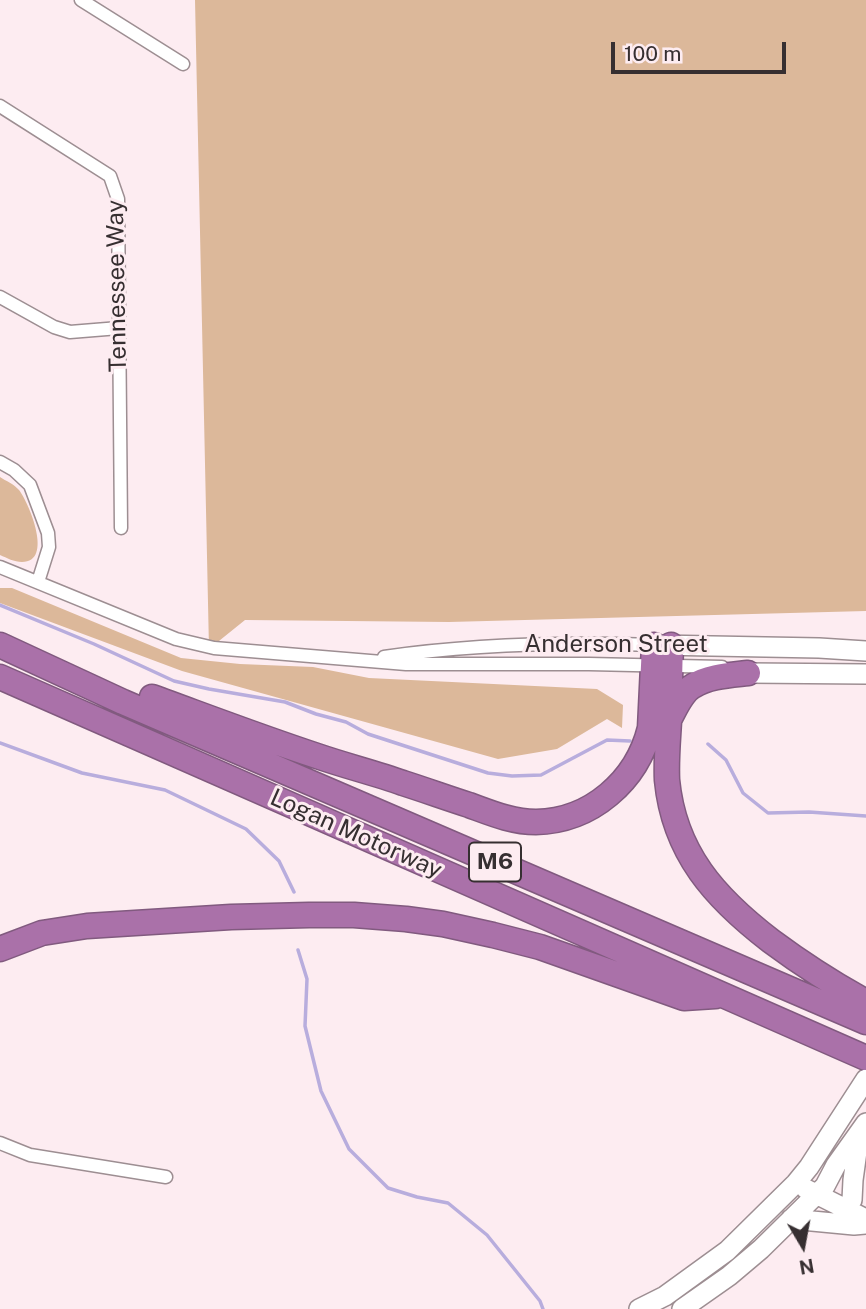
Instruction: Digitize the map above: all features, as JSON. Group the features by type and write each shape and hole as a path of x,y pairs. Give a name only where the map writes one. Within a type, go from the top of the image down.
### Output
{"highway":[{"name":"Logan Motorway","path":"0,645 124,702 866,1022"},
{"path":"124,702 150,697 318,757 503,817 534,822 550,821 575,815 604,799 633,769 647,741 662,655"},
{"path":"662,655 668,722 667,779 673,814 688,852 706,881 728,905 785,951 866,1002"},
{"path":"668,722 679,702 693,686 723,676 748,673"},
{"name":"Logan Motorway","path":"0,677 866,1058"},
{"path":"0,948 42,933 87,926 270,916 354,915 406,919 480,932 540,947 684,998 722,996"}],"main road":[{"name":"Anderson Street","path":"662,655 819,648 866,651"},
{"name":"Anderson Street","path":"748,673 866,674"},
{"path":"639,1309 665,1296 727,1251 796,1183 866,1079"},
{"path":"682,1309 729,1276 791,1220 820,1190 863,1128"},
{"path":"859,1202 853,1180 863,1128"},
{"path":"809,1167 820,1190 866,1222"},
{"path":"796,1183 859,1202"},
{"path":"791,1220 854,1226 866,1222"}],"street":[{"path":"81,0 183,64"},
{"name":"Tennessee Way","path":"0,106 110,176 118,199 121,527"},
{"path":"0,297 54,327 69,332 119,328"},
{"path":"0,462 30,485 48,533 48,547 38,582"},
{"name":"Anderson Street","path":"0,567 176,639 214,649 406,664 662,655"},
{"name":"Anderson Street","path":"366,660 405,654 570,642 662,655 748,673"},
{"path":"0,1143 30,1155 166,1177"}],"shaded area":[{"path":"195,0 866,0 866,611 449,622 245,620 209,649"},
{"path":"0,477 19,490 33,518 38,543 36,553 31,559 22,562 0,555"},
{"path":"0,588 12,588 181,658 313,667 369,678 597,689 623,705 622,728 607,719 557,749 498,759 182,671 0,603"}],"waterway":[{"path":"0,605 174,681 285,702 346,722 368,734 488,773 541,775 607,740 630,741"},
{"path":"0,743 82,773 165,790 246,829 279,861 294,892"},
{"path":"708,744 726,760 743,793 768,813 809,812 866,816"},
{"path":"298,950 307,979 305,1026 321,1091 349,1149 388,1188 448,1203 487,1235 540,1301 543,1309"}]}
